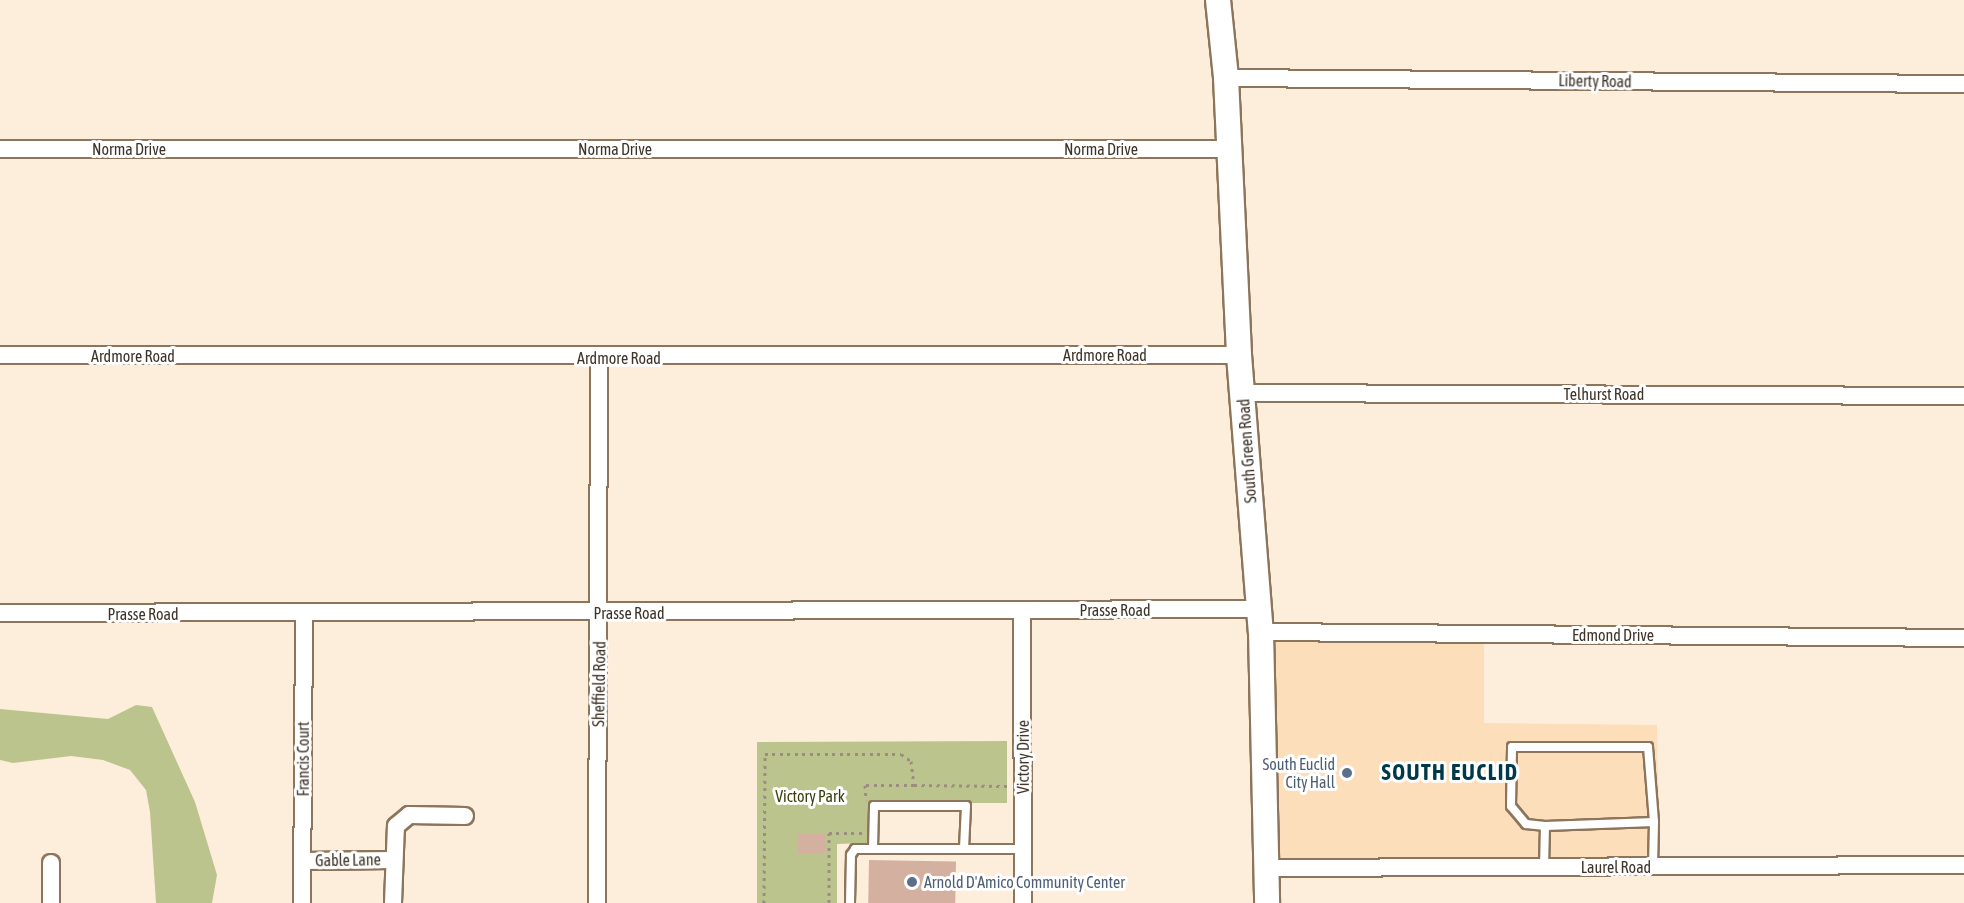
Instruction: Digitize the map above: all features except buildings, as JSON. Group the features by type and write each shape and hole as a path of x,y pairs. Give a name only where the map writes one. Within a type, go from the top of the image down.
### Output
{"main road":[{"name":"South Green Road","path":"1218,0 1226,78 1239,355 1260,620 1267,903"}],"street":[{"name":"Liberty Road","path":"1226,78 1964,84"},
{"name":"Norma Drive","path":"0,149 1229,149"},
{"name":"Ardmore Road","path":"0,355 599,358 1239,355"},
{"name":"Sheffield Road","path":"597,903 600,613 599,358"},
{"name":"Telhurst Road","path":"1243,393 1964,396"},
{"name":"Prasse Road","path":"0,614 304,615 1022,611 1260,620"},
{"name":"Victory Drive","path":"1022,611 1023,903"},
{"name":"Francis Court","path":"302,903 304,615"},
{"name":"Edmond Drive","path":"1260,620 1964,638"},
{"name":"Gable Lane","path":"393,903 393,830 402,819 409,815 465,816"},
{"name":"Gable Lane","path":"302,861 393,860"},
{"path":"51,863 51,903"},
{"name":"Laurel Road","path":"1267,868 1964,865"}],"lane":[{"path":"1653,867 1654,822 1648,747 1512,747 1511,806 1526,824 1545,826 1654,822"},
{"path":"873,848 874,806 966,806 964,849"},
{"path":"1544,867 1545,826"},
{"path":"850,903 851,855 855,849 1023,849"}],"path":[{"path":"764,903 765,754 901,754 914,766 914,785"},
{"path":"866,809 866,785 1006,786"},
{"path":"829,903 829,833 866,833"}],"shaded area":[{"path":"1261,632 1484,634 1484,723 1657,725 1660,866 1267,868"}],"green space":[{"path":"136,705 152,707 195,802 217,875 212,903 156,903 150,812 146,790 130,770 103,760 71,756 13,763 0,760 0,709 108,719"},
{"name":"Victory Park","path":"1007,741 1007,803 868,803 868,843 837,844 837,903 757,903 757,742"}],"place":[{"name":"South Euclid City Hall","path":"1347,773"},
{"name":"Arnold D'Amico Community Center","path":"912,882"}],"district":[{"name":"SOUTH EUCLID","path":"1450,773"}]}
